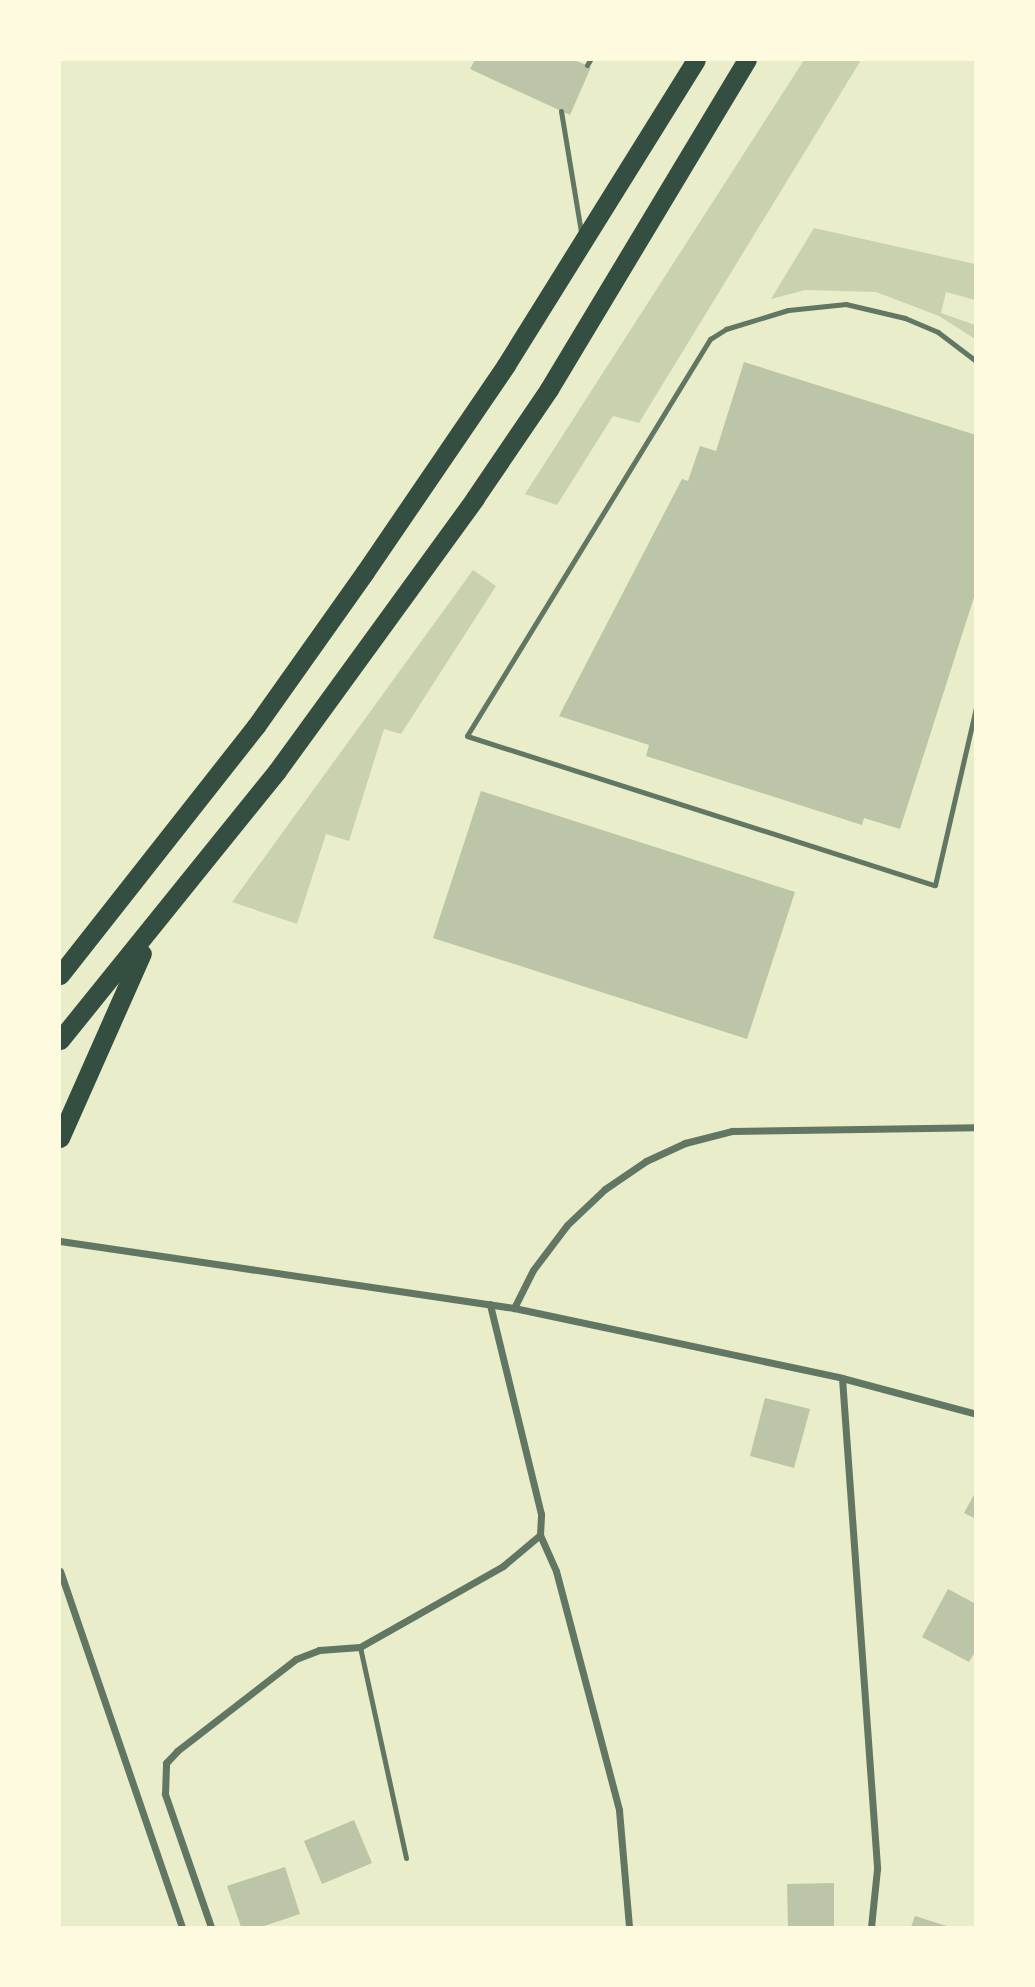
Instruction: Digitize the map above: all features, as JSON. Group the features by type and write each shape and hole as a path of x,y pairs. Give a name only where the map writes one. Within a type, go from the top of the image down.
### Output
{"highway":[{"path":"60,975 256,726 373,561 583,245 696,60"},
{"path":"60,1040 154,928 285,760 475,498 549,389 747,60"},
{"path":"60,1138 154,928"}],"street":[{"path":"514,1308 533,1270 567,1225 605,1189 646,1161 685,1143 732,1131 975,1127"},
{"path":"60,1241 514,1308 842,1378 975,1414"},
{"path":"490,1304 541,1514 540,1535 556,1571 619,1810 629,1927"},
{"path":"842,1378 877,1869 871,1927"},
{"path":"211,1927 165,1794 166,1763 296,1659 320,1650 360,1647 503,1566 540,1535"},
{"path":"60,1571 181,1927"}],"lane":[{"path":"561,111 583,245"},
{"path":"975,361 938,332 905,318 846,304 788,310 726,329 710,339 467,736 935,885 973,729 975,707"},
{"path":"360,1647 405,1858"}],"green space":[{"path":"804,60 861,60 639,423 613,416 557,505 525,494"},
{"path":"814,228 975,264 975,300 946,292 941,313 975,325 975,339 939,316 876,292 805,290 771,299"},
{"path":"473,570 496,586 401,734 384,729 349,841 326,834 297,924 232,902"}],"building":[{"path":"475,60 574,60 591,67 570,115 470,69"},
{"path":"744,362 976,435 976,591 900,829 864,818 862,825 646,756 649,745 559,716 682,479 688,481 700,446 716,451"},
{"path":"481,791 795,892 747,1039 433,938"},
{"path":"765,1398 810,1409 794,1468 750,1456"},
{"path":"976,1491 976,1519 964,1513"},
{"path":"948,1589 976,1604 976,1650 969,1662 922,1637"},
{"path":"354,1820 372,1863 322,1884 304,1841"},
{"path":"285,1867 300,1914 261,1927 241,1927 227,1886"},
{"path":"834,1883 834,1926 788,1927 787,1884"},
{"path":"915,1916 950,1927 911,1927"}]}
